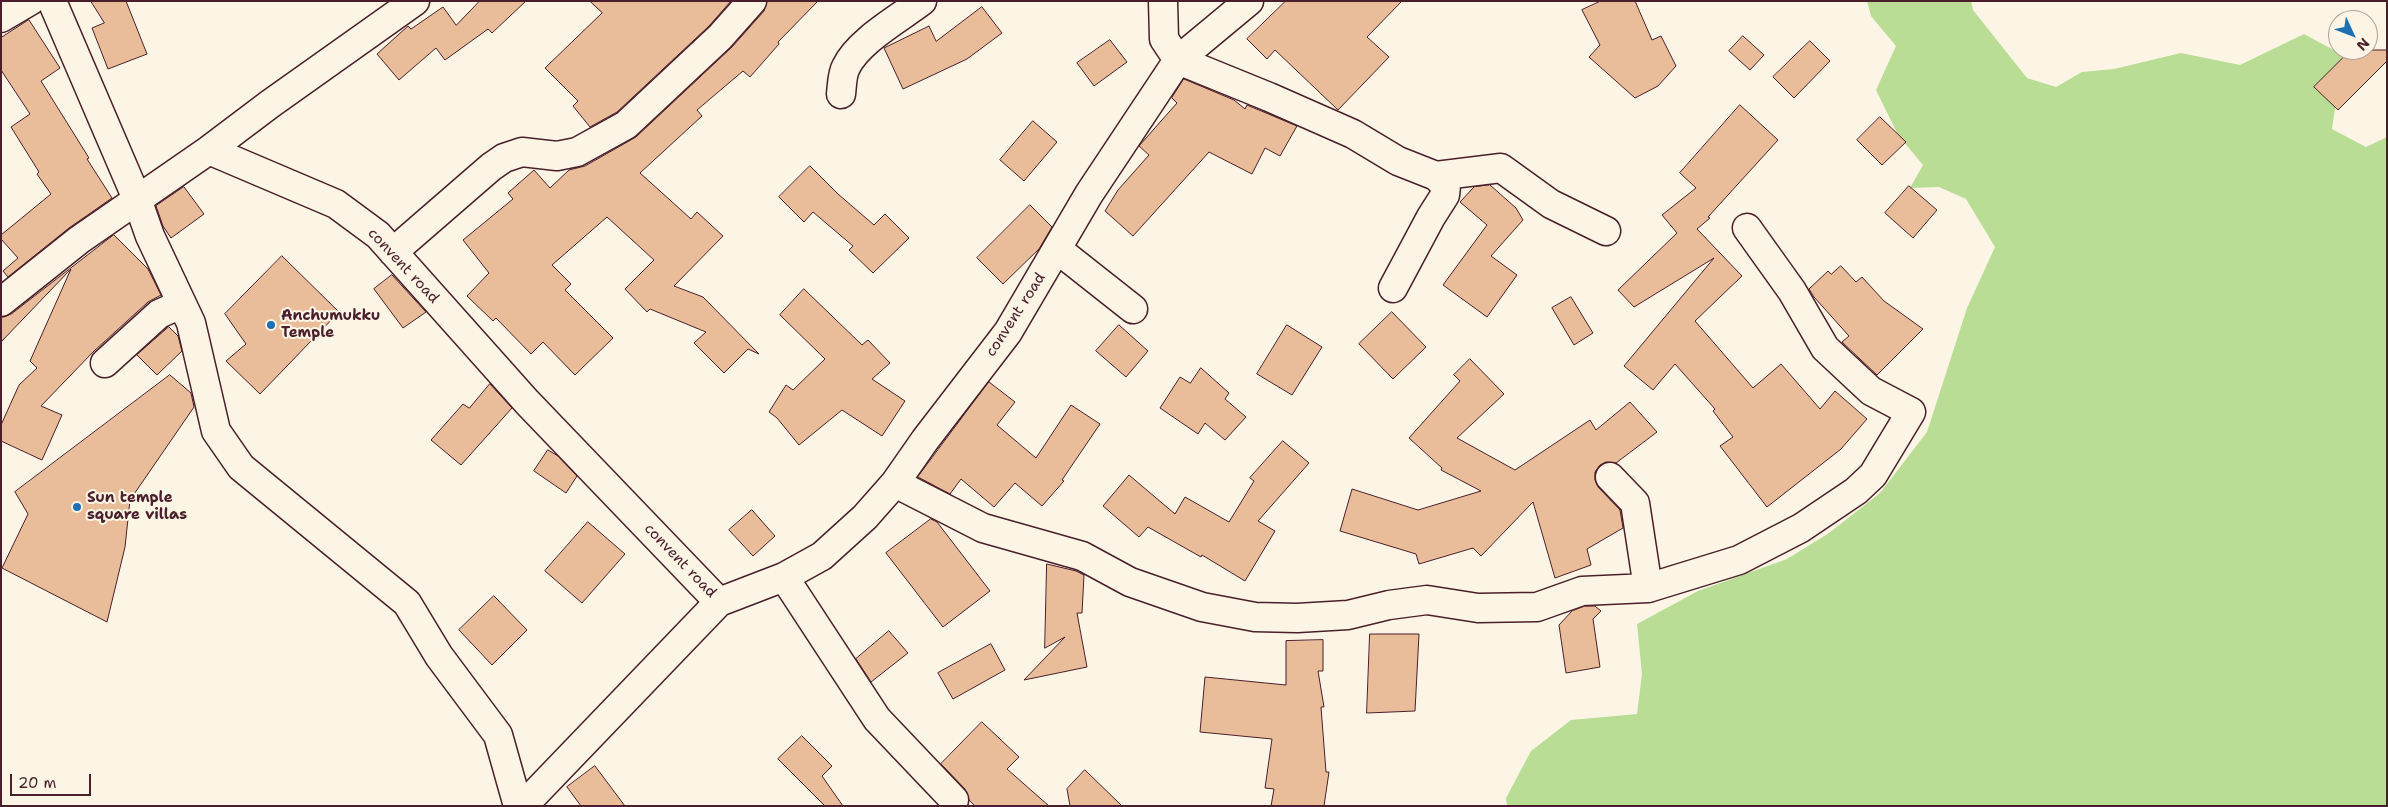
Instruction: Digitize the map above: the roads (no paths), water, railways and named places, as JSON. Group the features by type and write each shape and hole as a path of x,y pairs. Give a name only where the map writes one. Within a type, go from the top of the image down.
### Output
{"street":[{"path":"1,18 30,1"},
{"path":"52,1 138,199 150,236 191,323 216,431 241,467 407,602 438,656 498,735 518,806"},
{"path":"1,302 79,240 209,150 270,104 415,1"},
{"path":"393,252 491,167 504,158 522,152 557,156 577,152 626,125 720,37 752,1"},
{"path":"841,94 845,67 856,54 871,39 922,1"},
{"path":"1163,1 1164,39 1178,60 1353,134 1398,161 1436,176 1446,186 1445,195 1393,288"},
{"name":"convent road","path":"209,150 336,204 378,235 527,402 719,602 784,577 822,556 865,517 895,484 925,440 1008,332 1089,194 1178,60 1250,1"},
{"path":"1436,176 1501,168 1551,204 1606,231"},
{"path":"895,484 984,528 1082,556 1130,582 1202,607 1255,617 1348,616 1389,605 1427,600 1478,608 1537,607 1582,591 1648,588 1739,560 1801,528 1856,491 1873,475 1911,412 1871,391 1825,348 1792,292 1747,228"},
{"path":"1057,249 1133,310"},
{"path":"105,363 159,314 181,304"},
{"path":"1610,477 1635,503 1648,588"},
{"path":"784,577 877,719 954,800"},
{"path":"523,806 719,602"}],"place":[{"name":"Anchumukku Temple","path":"271,325"},
{"name":"Sun temple square villas","path":"77,507"}]}
